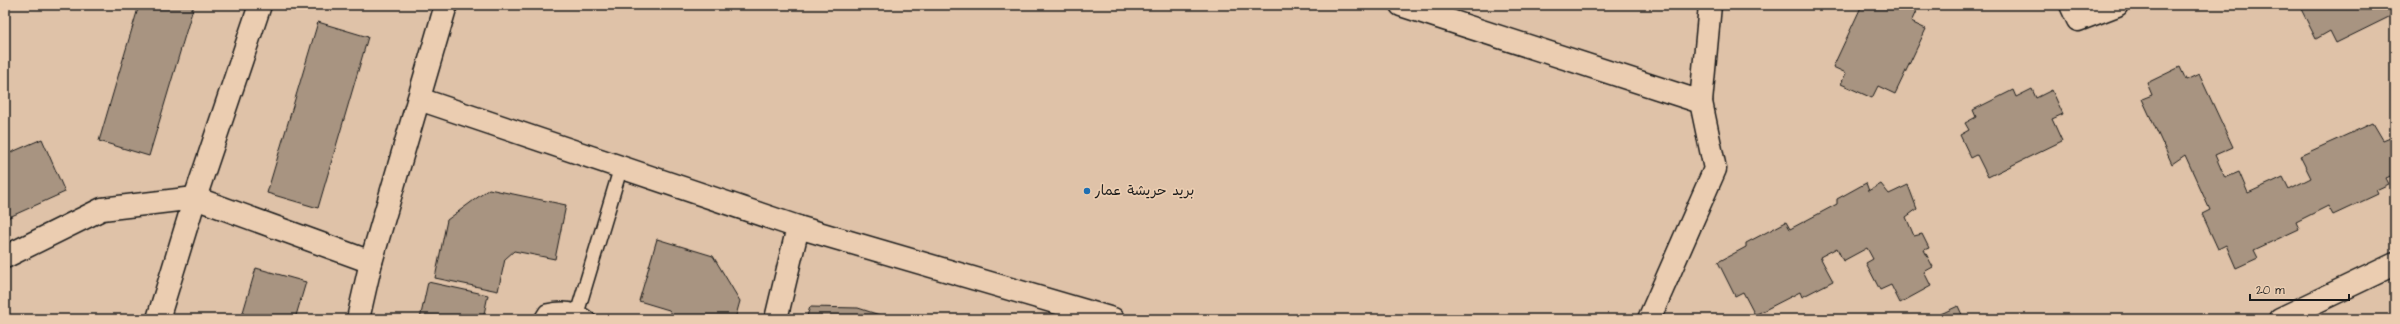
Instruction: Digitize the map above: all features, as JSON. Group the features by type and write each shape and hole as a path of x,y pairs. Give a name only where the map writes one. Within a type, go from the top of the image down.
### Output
{"street":[{"path":"158,319 195,198 260,5"},
{"path":"358,319 371,262 446,5"},
{"path":"1401,5 1459,14 1701,102"},
{"path":"1649,319 1715,169 1701,102 1710,5"},
{"path":"2071,5 2078,20 2117,5"},
{"path":"419,98 798,227 1113,319"},
{"path":"5,257 102,209 195,198 371,262"},
{"path":"776,319 798,227"},
{"path":"2280,319 2395,264"}],"lane":[{"path":"578,310 621,167"},
{"path":"541,319 546,311 555,309 578,310 589,319"}],"building":[{"path":"139,5 194,5 149,156 99,141"},
{"path":"1862,5 1919,5 1911,22 1926,29 1895,94 1878,86 1872,98 1841,84 1846,73 1833,67"},
{"path":"2299,5 2395,5 2395,14 2336,43 2330,31 2316,39"},
{"path":"318,22 368,37 318,208 267,193"},
{"path":"2180,67 2186,80 2199,74 2233,147 2215,155 2225,178 2239,172 2248,193 2283,177 2289,189 2311,178 2300,156 2373,123 2383,140 2395,135 2395,174 2386,178 2389,184 2376,190 2378,194 2333,215 2328,206 2296,222 2299,229 2254,250 2258,258 2236,268 2226,245 2218,249 2202,214 2210,210 2185,155 2172,164 2142,99 2152,95 2147,83"},
{"path":"2032,89 2036,98 2052,90 2063,114 2052,119 2062,141 1988,177 1977,155 1971,158 1960,135 1969,130 1965,123 1976,117 1973,110 2013,90 2016,97"},
{"path":"42,139 65,192 5,219 5,155"},
{"path":"1866,183 1869,191 1881,184 1889,194 1908,185 1917,209 1906,217 1914,236 1922,234 1929,248 1924,250 1933,267 1924,272 1931,286 1900,303 1891,285 1880,290 1866,263 1873,259 1867,248 1843,261 1837,248 1820,257 1833,281 1802,297 1800,292 1755,315 1743,292 1735,296 1718,262 1746,247 1746,243 1786,222 1790,229 1837,204 1837,199"},
{"path":"489,189 566,205 555,259 514,251 505,259 498,291 435,278 447,220"},
{"path":"657,239 713,256 740,301 735,319 676,319 669,310 639,301"},
{"path":"256,268 306,282 295,319 241,319"},
{"path":"428,282 488,295 483,319 420,319"},
{"path":"1958,306 1964,319 1930,319"},
{"path":"810,307 858,308 892,319 806,319"}],"place":[{"name":"بريد حريشة عمار","path":"1087,191"}]}
